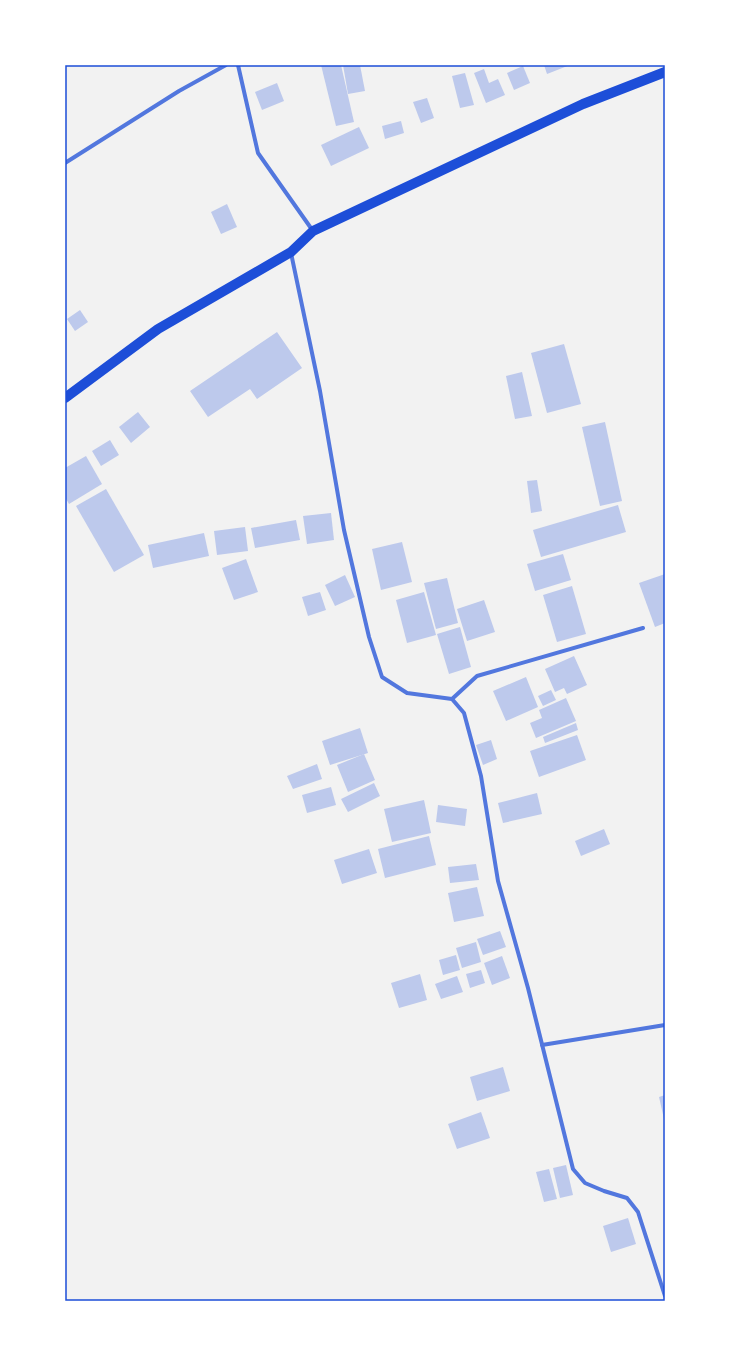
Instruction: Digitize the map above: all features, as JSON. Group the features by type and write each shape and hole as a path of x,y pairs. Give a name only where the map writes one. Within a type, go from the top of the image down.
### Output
{"main road":[{"path":"65,398 158,329 291,252 314,231 583,104 665,72"}],"street":[{"path":"65,163 179,91 226,65"},
{"path":"238,65 258,153 314,231"},
{"path":"291,252 320,391 344,530 369,637 382,677 407,692 452,699 464,713 481,776 498,881 528,988 573,1169 585,1183 627,1198 638,1212 665,1296"},
{"path":"452,699 477,676 643,628"},
{"path":"542,1045 665,1025"}],"building":[{"path":"321,65 341,65 354,122 336,126"},
{"path":"343,65 360,65 365,91 348,94"},
{"path":"544,65 570,65 547,74"},
{"path":"523,66 530,83 514,90 507,73"},
{"path":"484,69 489,83 498,79 505,95 486,103 474,73"},
{"path":"465,73 474,105 460,108 452,76"},
{"path":"277,83 284,101 262,110 255,92"},
{"path":"427,98 434,118 421,123 413,102"},
{"path":"401,121 404,133 385,139 382,126"},
{"path":"359,127 369,148 331,166 321,145"},
{"path":"227,204 237,227 221,234 211,212"},
{"path":"80,310 88,322 75,331 67,319"},
{"path":"277,332 302,368 257,399 250,389 208,417 190,391"},
{"path":"564,344 581,404 547,413 531,353"},
{"path":"522,372 532,416 515,419 506,376"},
{"path":"138,412 150,427 131,443 119,427"},
{"path":"605,422 622,501 600,506 582,427"},
{"path":"110,440 119,455 101,466 92,451"},
{"path":"86,456 102,484 69,504 65,497 65,468"},
{"path":"537,480 542,511 531,513 527,481"},
{"path":"106,489 144,555 114,572 76,506"},
{"path":"618,505 626,532 541,557 533,530"},
{"path":"331,513 334,540 307,544 303,516"},
{"path":"296,520 300,540 255,548 251,528"},
{"path":"245,527 248,551 217,555 214,531"},
{"path":"204,533 209,556 153,568 148,545"},
{"path":"402,542 412,582 381,590 372,549"},
{"path":"563,554 571,580 535,591 527,564"},
{"path":"246,559 258,592 234,600 222,568"},
{"path":"665,574 665,623 655,627 639,583"},
{"path":"345,575 355,597 335,606 325,585"},
{"path":"447,578 458,623 436,629 424,583"},
{"path":"572,586 586,634 557,642 543,595"},
{"path":"320,592 326,610 308,616 302,597"},
{"path":"424,592 436,635 407,643 396,600"},
{"path":"484,600 495,632 467,641 457,609"},
{"path":"460,627 471,667 449,674 437,634"},
{"path":"574,656 587,685 567,694 564,688 555,692 545,669"},
{"path":"526,677 538,707 506,721 493,691"},
{"path":"551,690 556,700 543,706 538,696"},
{"path":"566,698 576,721 536,738 530,723 542,718 539,710"},
{"path":"576,723 578,730 545,743 543,737"},
{"path":"360,728 368,753 330,765 322,741"},
{"path":"577,735 586,760 539,777 530,751"},
{"path":"491,740 497,759 483,765 476,745"},
{"path":"364,754 375,780 348,792 337,765"},
{"path":"317,764 322,779 293,789 287,776"},
{"path":"374,783 380,796 348,812 341,799"},
{"path":"331,787 336,805 307,813 302,795"},
{"path":"537,793 542,814 503,823 498,803"},
{"path":"424,800 431,833 392,842 384,809"},
{"path":"438,805 467,809 465,826 436,822"},
{"path":"604,829 610,844 581,856 575,841"},
{"path":"429,836 436,865 385,878 378,849"},
{"path":"369,849 377,873 342,884 334,860"},
{"path":"476,864 479,880 450,883 448,867"},
{"path":"477,887 484,916 454,922 448,893"},
{"path":"500,931 506,947 483,955 477,939"},
{"path":"476,942 481,962 462,968 456,948"},
{"path":"456,955 460,970 443,975 439,960"},
{"path":"502,956 510,978 492,985 484,963"},
{"path":"481,970 485,983 470,988 466,974"},
{"path":"420,974 427,1000 399,1008 391,983"},
{"path":"457,976 463,992 441,999 435,984"},
{"path":"503,1067 510,1091 477,1101 470,1077"},
{"path":"665,1095 665,1119 664,1119 659,1097"},
{"path":"481,1112 490,1138 457,1149 448,1124"},
{"path":"566,1165 573,1195 560,1198 553,1168"},
{"path":"549,1169 557,1199 544,1202 536,1172"},
{"path":"628,1218 636,1244 611,1252 603,1226"}]}
